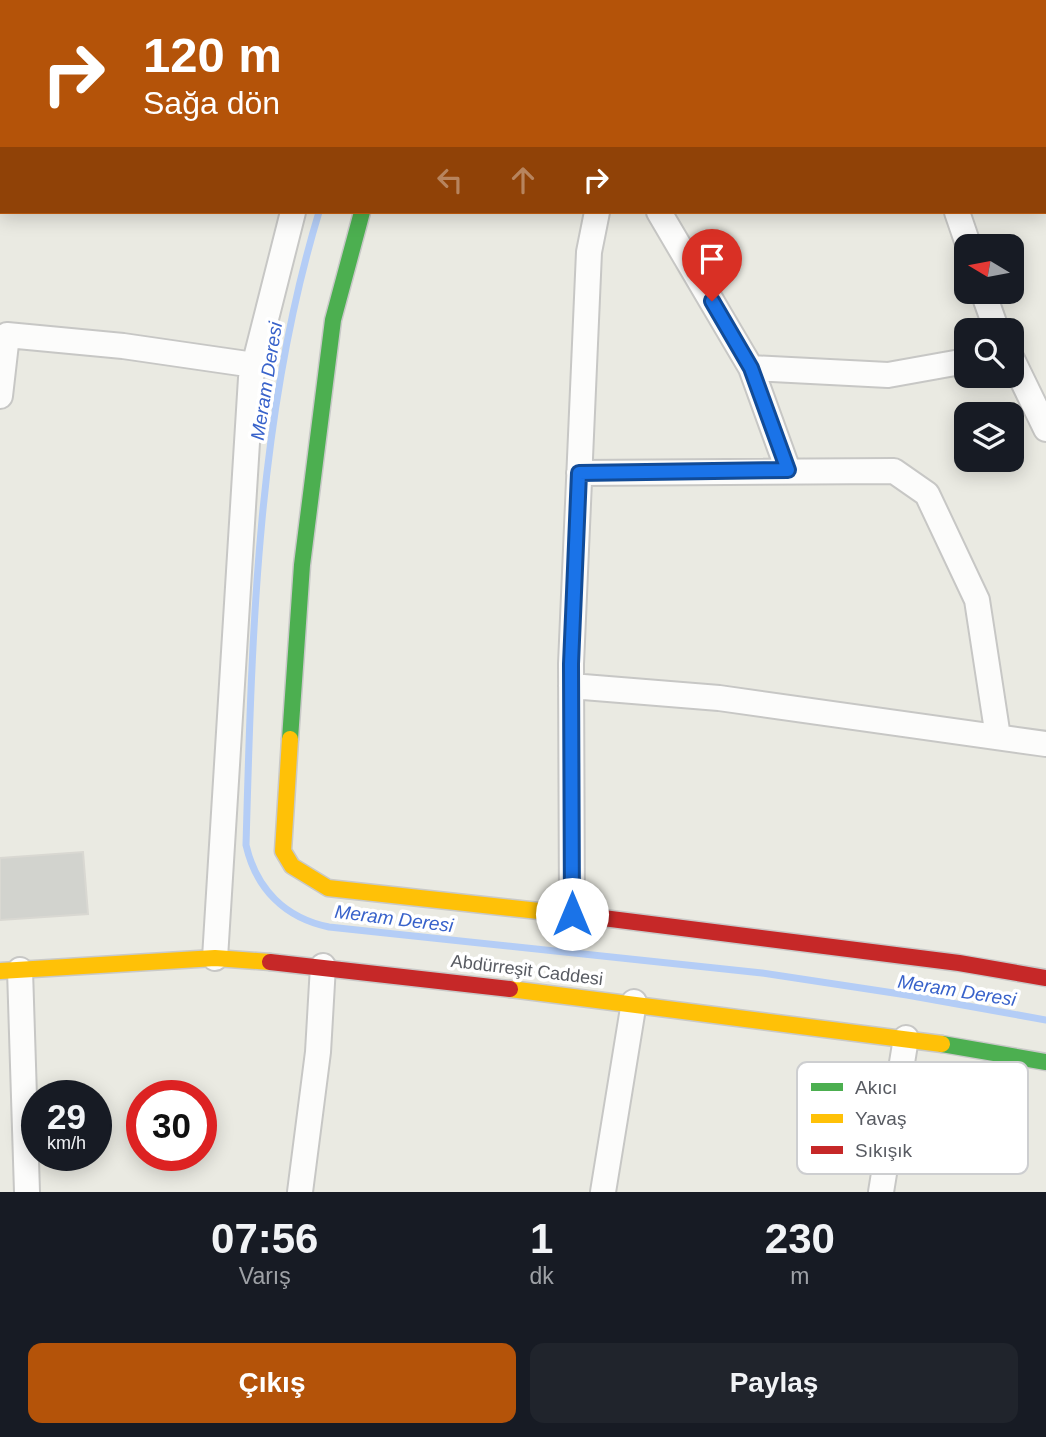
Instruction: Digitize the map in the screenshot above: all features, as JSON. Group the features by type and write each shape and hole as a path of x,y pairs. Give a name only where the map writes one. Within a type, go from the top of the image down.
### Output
{"street":[{"path":"215,958 251,378 292,214"},
{"path":"361,214 333,320 306,538 283,851 292,866 328,888 572,914 959,963 1046,978"},
{"path":"572,914 571,686 589,251 597,214"},
{"path":"660,214 751,368 788,470"},
{"path":"958,214 965,234"},
{"path":"0,396 3,335 122,346 254,365"},
{"path":"751,368 888,375 954,363"},
{"path":"1024,384 1046,429"},
{"path":"579,473 894,471 927,494 977,600 998,737"},
{"path":"571,686 719,698 1046,744"},
{"name":"Abdürreşit Caddesi","path":"10,970 215,958 323,966 634,1002 906,1038 1046,1062"},
{"path":"300,1192 318,1052 323,966"},
{"path":"10,970 27,1192"},
{"path":"603,1192 634,1002"},
{"path":"902,1062 906,1038"},
{"path":"881,1192 884,1174"}],"building":[{"path":"83,852 88,914 0,920 0,858"}],"waterway":[{"name":"Meram Deresi","path":"318,214 298,289 282,367 270,446 255,605 246,845 265,888 286,909 299,917 329,927 762,973 1046,1020"}],"traffic: fast":[{"path":"290,739 302,565 333,320 361,214"},
{"path":"942,1044 1046,1062"}],"traffic: slow":[{"path":"290,739 283,851 292,866 328,888 603,918"},
{"path":"0,971 215,958 270,962"},
{"path":"510,989 942,1044"}],"traffic: jam":[{"path":"603,918 959,963 1046,978"},
{"path":"270,962 510,989"}],"route":[{"path":"572,914 571,664 579,473 788,470 751,368 712,301"}]}
